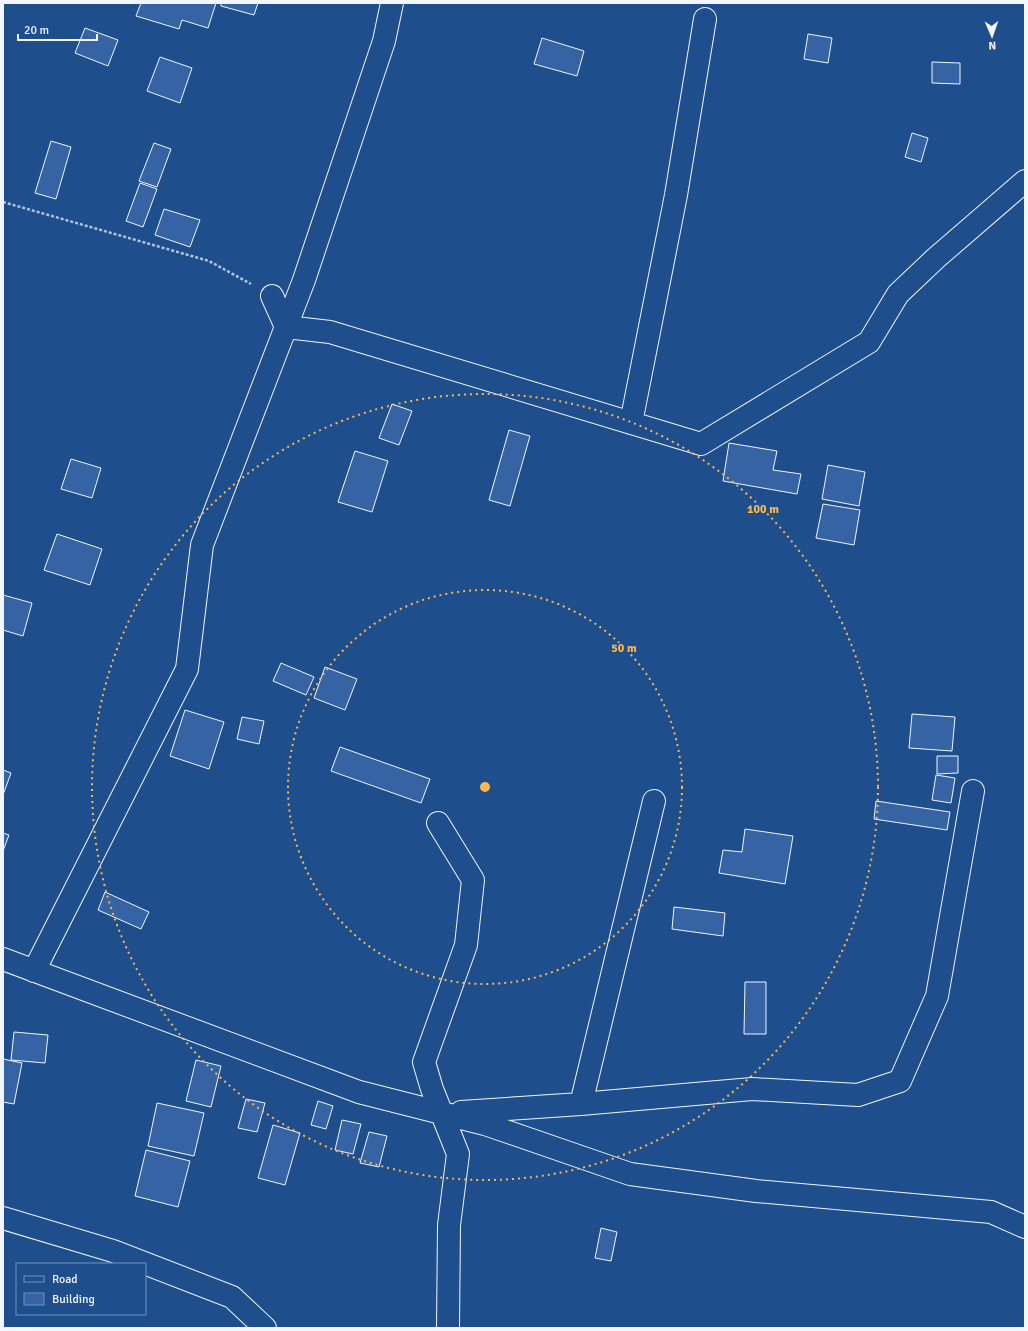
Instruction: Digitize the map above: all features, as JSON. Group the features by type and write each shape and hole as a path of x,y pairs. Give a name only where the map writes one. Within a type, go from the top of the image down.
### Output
{"street":[{"path":"34,971 187,669 202,545 304,280 384,41 392,3"},
{"path":"631,423 676,195 705,19"},
{"path":"286,327 330,332 701,444 869,342 898,294 936,258 1025,181"},
{"path":"272,296 286,327"},
{"path":"442,1114 581,1104 752,1089 858,1095 900,1080 937,996 973,791"},
{"path":"581,1104 654,801"},
{"path":"438,823 473,880 466,945 424,1062 432,1089 458,1154 449,1225 448,1328"},
{"path":"3,959 359,1092 485,1124 630,1174 756,1191 991,1212 1025,1227"},
{"path":"3,1218 113,1251 143,1263"},
{"path":"146,1264 232,1298 265,1328"}],"path":[{"path":"3,202 209,261 272,296"}],"building":[{"path":"141,3 216,3 208,28 182,20 179,29 136,16"},
{"path":"221,3 258,3 254,15 221,6"},
{"path":"85,28 118,40 108,66 75,53"},
{"path":"808,34 832,38 828,63 804,59"},
{"path":"542,38 584,51 577,76 534,64"},
{"path":"160,57 192,68 180,103 147,91"},
{"path":"932,62 960,63 960,84 932,83"},
{"path":"912,133 928,138 921,162 905,157"},
{"path":"51,141 71,147 56,199 35,193"},
{"path":"154,143 171,149 157,187 139,181"},
{"path":"140,183 157,189 143,227 126,221"},
{"path":"164,209 200,220 190,247 155,235"},
{"path":"392,404 412,411 399,445 379,438"},
{"path":"509,430 530,436 510,506 489,500"},
{"path":"729,443 777,451 773,470 801,474 797,494 723,481"},
{"path":"355,451 388,461 372,512 338,502"},
{"path":"71,459 101,468 92,498 61,489"},
{"path":"828,465 865,472 859,506 822,499"},
{"path":"823,504 860,510 854,545 816,538"},
{"path":"57,534 102,549 90,585 44,570"},
{"path":"3,595 32,603 23,636 3,630"},
{"path":"281,663 314,677 306,695 273,681"},
{"path":"325,667 357,679 345,710 314,698"},
{"path":"185,710 224,722 209,769 170,756"},
{"path":"912,714 955,717 952,751 909,748"},
{"path":"242,717 264,721 259,744 237,739"},
{"path":"340,747 430,779 421,803 331,771"},
{"path":"937,756 958,756 958,773 937,774"},
{"path":"3,770 11,773 3,795"},
{"path":"936,775 955,778 951,803 932,800"},
{"path":"876,801 950,812 947,830 874,819"},
{"path":"745,829 793,836 785,884 719,873 723,850 742,852"},
{"path":"3,833 9,835 3,851"},
{"path":"105,892 149,912 141,929 98,910"},
{"path":"674,907 725,913 723,936 672,929"},
{"path":"745,982 766,982 766,1034 744,1034"},
{"path":"14,1032 48,1035 45,1063 11,1060"},
{"path":"3,1059 22,1063 14,1104 3,1102"},
{"path":"196,1060 221,1066 211,1107 186,1101"},
{"path":"246,1099 265,1103 257,1132 238,1128"},
{"path":"318,1101 333,1106 326,1129 311,1125"},
{"path":"157,1103 204,1113 194,1156 148,1146"},
{"path":"342,1120 361,1124 353,1154 335,1150"},
{"path":"273,1125 300,1133 285,1185 258,1178"},
{"path":"369,1132 387,1136 379,1167 360,1163"},
{"path":"146,1150 190,1161 178,1207 135,1196"},
{"path":"601,1228 617,1232 611,1261 595,1258"}]}
